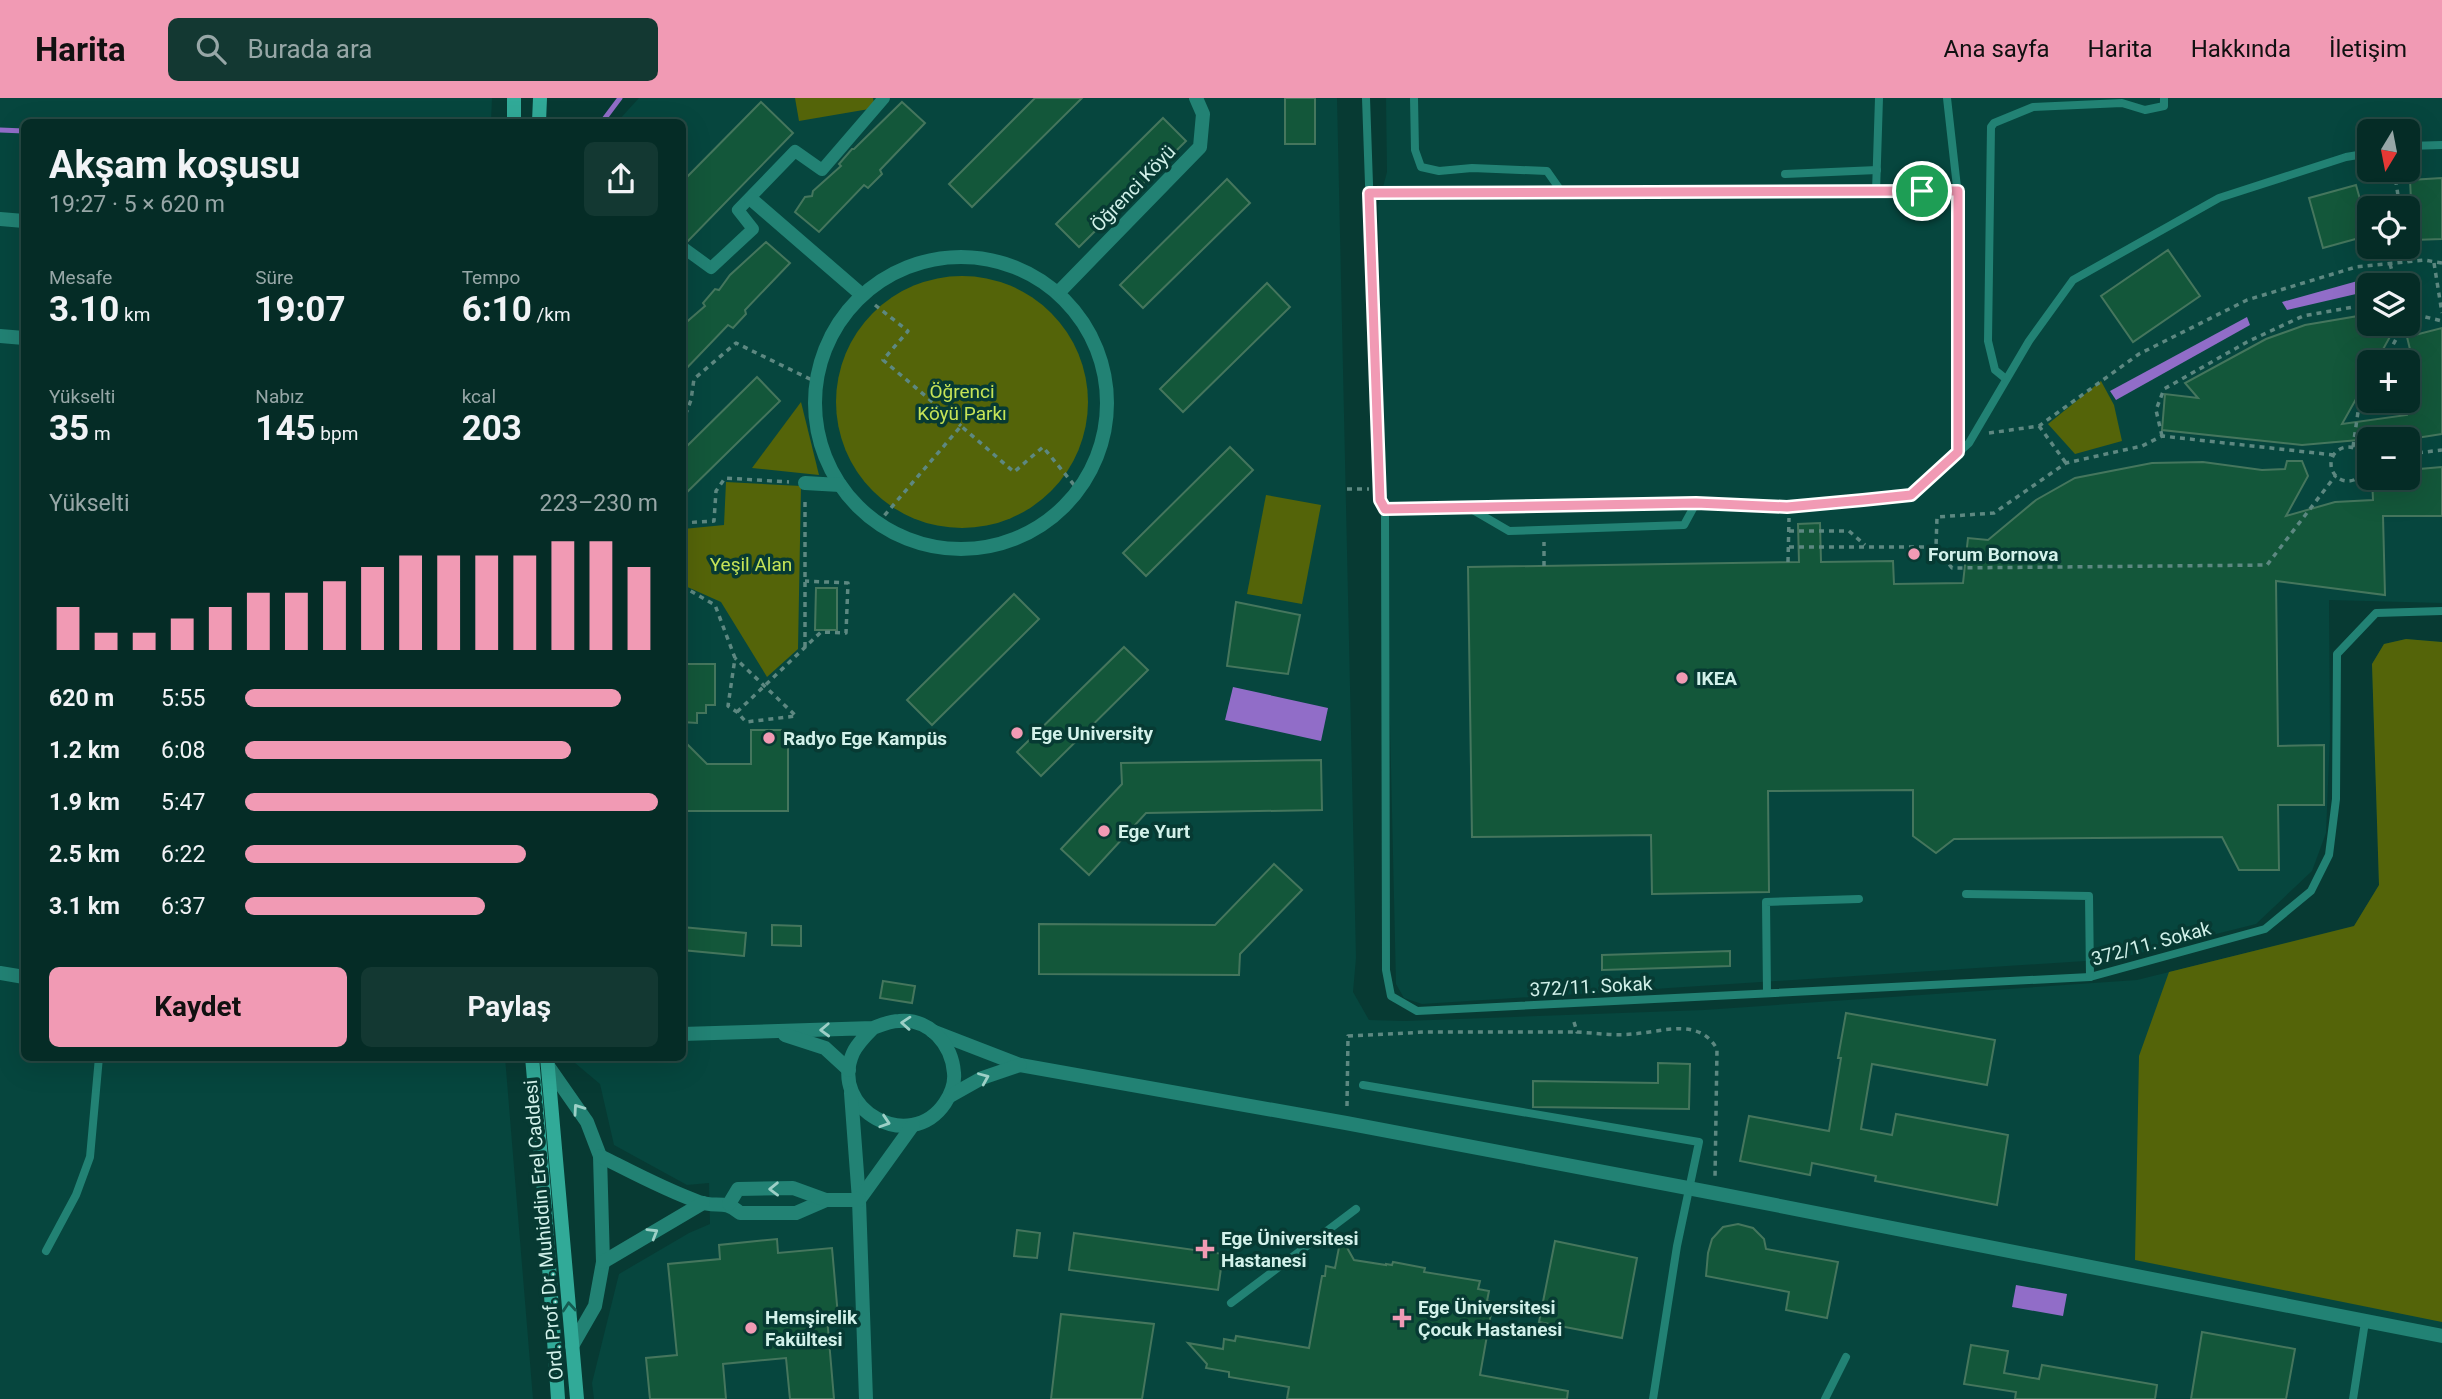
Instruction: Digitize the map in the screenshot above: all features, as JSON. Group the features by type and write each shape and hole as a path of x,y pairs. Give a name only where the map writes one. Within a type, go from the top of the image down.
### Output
{"main road":[{"path":"514,98 514,119"},
{"path":"539,119 540,98"},
{"name":"Ord. Prof. Dr. Muhiddin Erel Caddesi","path":"531,1061 543,1179 558,1399"},
{"name":"Ord. Prof. Dr. Muhiddin Erel Caddesi","path":"547,1062 577,1399"}],"street":[{"path":"686,249 711,268 753,229 738,210 795,150 822,170 884,98"},
{"name":"Öğrenci Köyü","path":"1058,293 1200,147 1203,114 1196,98"},
{"path":"751,198 862,295"},
{"path":"0,219 21,221"},
{"path":"938,258 981,258 1022,270 1058,293 1083,320 1099,352 1108,388 1107,425 1097,460 1079,492 1047,523 1007,543 962,550 918,543 878,523 857,506 840,485 823,453 815,418 816,382 824,350 840,320 862,295 898,271 938,258"},
{"path":"0,336 21,338"},
{"path":"805,483 840,485"},
{"path":"0,973 21,976"},
{"path":"686,1034 873,1028 898,1021 916,1023 1020,1065 1690,1188 2442,1336"},
{"path":"866,1399 859,1200 849,1070 853,1052 873,1028"},
{"path":"851,1088 859,1105 873,1117 891,1125 913,1125 927,1120 950,1096 955,1078 953,1060 945,1043 932,1031"},
{"path":"777,1032 825,1048 849,1070"},
{"path":"547,1062 587,1122 600,1156 603,1262 595,1306 572,1346"},
{"path":"950,1096 982,1078 1020,1065"},
{"path":"859,1200 913,1125"},
{"path":"600,1156 664,1188 703,1203 730,1204 740,1213 796,1213 826,1200"},
{"path":"730,1204 738,1189 793,1188 826,1200 859,1200"},
{"path":"603,1262 703,1203"}],"lane":[{"name":"372/11. Sokak","path":"1366,98 1380,500 1385,509 1386,970 1391,996 1417,1011 2090,977 2265,929 2311,891 2329,855 2336,799 2337,654 2376,613 2442,611"},
{"path":"1414,98 1415,150 1421,167 1439,171 1472,168 1547,171 1561,191"},
{"path":"1876,192 1878,98"},
{"path":"1947,98 1958,191 1958,452"},
{"path":"2006,379 1995,370 1988,341 1991,127 1994,123 2033,107 2122,103 2145,110 2164,106 2164,98"},
{"path":"2420,146 2442,145"},
{"path":"1385,509 1696,503 1787,507 1911,495 1969,443 2029,341 2073,280 2219,198 2357,155"},
{"path":"1785,174 1877,170"},
{"path":"1369,193 1958,191"},
{"path":"1471,509 1508,531 1684,525 1696,503"},
{"path":"1966,894 2089,896 2090,977"},
{"path":"1768,993 1766,902 1859,899"},
{"path":"46,1251 76,1195 90,1157 99,1061"},
{"path":"1363,1086 1699,1142 1677,1246 1653,1399"},
{"path":"1231,1303 1356,1209"},
{"path":"2353,1399 2365,1322"},
{"path":"1825,1399 1846,1357"}],"path":[{"path":"1973,435 2039,426 2138,354 2247,300 2356,267 2424,260 2442,263"},
{"path":"2434,262 2442,313"},
{"path":"2390,263 2393,273"},
{"path":"862,295 908,331 883,360 1014,471 1043,447 1079,492"},
{"path":"2162,436 2156,410 2164,389 2247,342 2303,316 2357,306"},
{"path":"2420,316 2442,321"},
{"path":"686,413 694,379 736,343 816,382"},
{"path":"2353,448 2358,413"},
{"path":"878,523 961,426"},
{"path":"2039,426 2066,463"},
{"path":"2334,455 2162,436 2143,446 2066,463 1994,513 1937,517 1936,547 1952,568 2267,565 2336,475"},
{"path":"2357,450 2343,448 2334,455 2331,465 2336,475 2346,481 2357,479"},
{"path":"2420,453 2442,450"},
{"path":"686,523 714,521 716,491 725,478 805,483 805,646"},
{"path":"1347,489 1380,489"},
{"path":"1788,562 1789,515"},
{"path":"1789,531 1849,531 1867,546"},
{"path":"1544,540 1544,566"},
{"path":"1789,547 1936,547"},
{"path":"737,712 821,632 846,634 848,583 805,581"},
{"path":"686,588 715,605 735,658 796,716 746,722 729,706 735,658"},
{"path":"1574,1023 1577,1032"},
{"path":"1346,1123 1348,1036 1425,1032 1577,1032 1615,1035 1690,1029 1710,1037 1717,1049 1714,1193"}],"shaded area":[{"path":"0,98 492,98 491,119 21,119 21,1061 505,1061 533,1399 0,1399"},
{"name":"Ege University","path":"639,98 1337,98 1356,958 1353,992 1369,1020 1704,1010 2137,980 2354,926 2379,885 2372,664 2384,644 2406,639 2442,642 2442,1399 594,1399 592,1383 619,1274 689,1233 710,1224 709,1183 687,1185 614,1145 600,1084 575,1061 686,1061 686,119 620,119"},
{"name":"Forum Bornova","path":"1386,98 2442,98 2442,603 2329,600 2330,736 2326,833 2312,871 2256,924 2116,959 1422,1004 1404,998 1396,984 1378,206 1387,172"},
{"path":"2357,281 2357,294 2287,310 2282,302"},
{"path":"2247,317 2250,325 2116,400 2110,391"},
{"path":"1233,687 1328,708 1321,741 1225,720"},
{"path":"2016,1285 2067,1294 2063,1316 2012,1307"}],"green space":[{"path":"795,98 873,98 875,108 799,121"},
{"name":"Öğrenci Köyü Parkı","path":"962,276 1010,286 1051,313 1078,354 1088,402 1078,450 1051,491 1010,518 962,528 914,518 873,491 846,450 836,402 846,354 873,313 914,286"},
{"path":"2101,381 2114,405 2122,441 2075,454 2048,424"},
{"path":"801,402 819,475 752,468"},
{"name":"Yeşil Alan","path":"726,482 801,486 798,649 767,677 721,602 686,586 686,529 724,525"},
{"path":"1266,495 1321,505 1302,604 1247,594"},
{"path":"2406,639 2442,642 2442,1322 2135,1260 2139,1056 2169,972 2354,926 2379,885 2372,664 2384,644"}],"building":[{"path":"1035,98 1082,98 972,207 949,184"},
{"path":"1285,98 1315,98 1315,144 1285,144"},
{"path":"761,102 793,133 688,241 686,178"},
{"path":"902,102 925,123 880,170 882,174 868,188 864,185 819,232 795,212 805,197 812,196 813,191 841,166 839,164 852,149"},
{"path":"1163,118 1186,141 1079,247 1056,224"},
{"path":"2442,178 2442,239 2420,240 2420,196 2411,196 2410,182 2420,182 2420,179"},
{"path":"1227,179 1250,203 1143,308 1120,285"},
{"path":"2356,185 2359,196 2357,239 2323,248 2309,198"},
{"path":"766,242 790,263 745,310 746,314 733,328 728,325 686,369 686,323 705,306 703,303 715,289 719,290 730,275"},
{"path":"2168,250 2200,296 2133,342 2101,296"},
{"path":"1267,283 1290,307 1183,412 1160,389"},
{"path":"2357,316 2357,336 2390,336 2383,350 2357,350 2357,397 2342,424 2420,413 2420,350 2410,350 2407,337 2420,336 2420,334 2442,328 2442,434 2420,437 2420,427 2357,427 2357,440 2302,445 2162,430 2165,394 2198,398 2185,383 2266,339 2305,325"},
{"path":"757,377 780,401 686,493 686,447"},
{"path":"1230,447 1253,470 1146,576 1123,553"},
{"path":"2287,461 2302,461 2308,476 2286,516 2335,502 2373,500 2373,490 2420,490 2420,469 2442,467 2442,516 2383,516 2385,595 2276,581 2278,746 2324,745 2324,805 2278,805 2279,870 2239,870 2222,837 1954,839 1936,853 1913,836 1913,790 1768,791 1769,892 1652,894 1651,835 1472,837 1468,567 1799,562 1798,524 1820,523 1821,562 1893,561 1894,584 1963,583 1968,538 1988,540 2036,500 2075,478 2152,463 2203,462 2262,470 2285,469"},
{"path":"816,588 837,588 837,630 815,630"},
{"path":"1014,594 1039,619 932,725 907,700"},
{"path":"1236,602 1300,615 1288,674 1227,666"},
{"path":"1124,647 1148,670 1041,776 1017,752"},
{"path":"686,664 715,664 715,705 706,705 706,713 697,713 697,723 686,722"},
{"name":"Radyo Ege Kampüs","path":"751,730 788,730 788,811 686,811 686,743 707,764 751,764"},
{"name":"Ege Yurt","path":"1321,760 1322,810 1146,813 1089,875 1061,849 1122,784 1121,763"},
{"path":"1274,864 1302,890 1240,954 1239,975 1039,974 1039,924 1215,925"},
{"path":"772,925 801,926 801,946 772,945"},
{"path":"686,927 746,933 744,956 686,950"},
{"path":"1730,951 1730,966 1602,970 1602,955"},
{"path":"883,981 915,986 912,1003 880,998"},
{"path":"1846,1013 1995,1040 1987,1085 1872,1064 1861,1129 1892,1135 1896,1114 2008,1135 1997,1205 1875,1181 1876,1176 1812,1163 1810,1175 1740,1161 1749,1116 1829,1131"},
{"path":"1658,1063 1690,1064 1689,1109 1533,1107 1533,1081 1658,1083"},
{"path":"1738,1224 1753,1228 1764,1239 1766,1249 1838,1262 1827,1318 1786,1310 1789,1292 1706,1276 1712,1239 1723,1227"},
{"path":"1017,1230 1040,1233 1037,1258 1014,1256"},
{"path":"1074,1233 1223,1254 1218,1290 1069,1270"},
{"name":"Ege Üniversitesi Çocuk Hastanesi","path":"1341,1237 1354,1260 1386,1265 1392,1265 1393,1262 1425,1268 1424,1272 1480,1281 1478,1289 1489,1291 1487,1301 1493,1302 1480,1375 1568,1391 1567,1399 1287,1399 1289,1387 1229,1377 1229,1372 1206,1368 1207,1364 1188,1343 1223,1349 1224,1339 1235,1341 1236,1336 1309,1348 1322,1276 1325,1276 1326,1266 1335,1268"},
{"name":"Hemşirelik Fakültesi","path":"777,1239 778,1253 832,1248 838,1316 827,1317 834,1399 790,1399 786,1358 723,1364 726,1399 650,1399 646,1358 677,1355 668,1264 720,1259 719,1245"},
{"path":"1555,1241 1637,1258 1622,1338 1539,1322"},
{"path":"1061,1314 1154,1324 1142,1399 1051,1399"},
{"path":"2202,1332 2295,1349 2286,1399 2191,1399"},
{"path":"1971,1345 2008,1351 2004,1373 2039,1379 2042,1365 2157,1385 2155,1399 2015,1399 2016,1392 1964,1384"}],"waterway":[{"path":"604,119 620,98"},
{"path":"0,130 21,131"}],"place":[{"name":"Forum Bornova","path":"1914,554"},
{"name":"IKEA","path":"1682,678"},
{"name":"Ege University","path":"1017,733"},
{"name":"Radyo Ege Kampüs","path":"769,738"},
{"name":"Ege Yurt","path":"1104,831"},
{"name":"Ege Üniversitesi Hastanesi","path":"1205,1249"},
{"name":"Ege Üniversitesi Çocuk Hastanesi","path":"1402,1318"},
{"name":"Hemşirelik Fakültesi","path":"751,1328"}],"route":[{"path":"1922,191 1958,191 1958,452 1911,495 1787,507 1696,503 1385,509 1380,500 1369,193 1922,191"}]}
